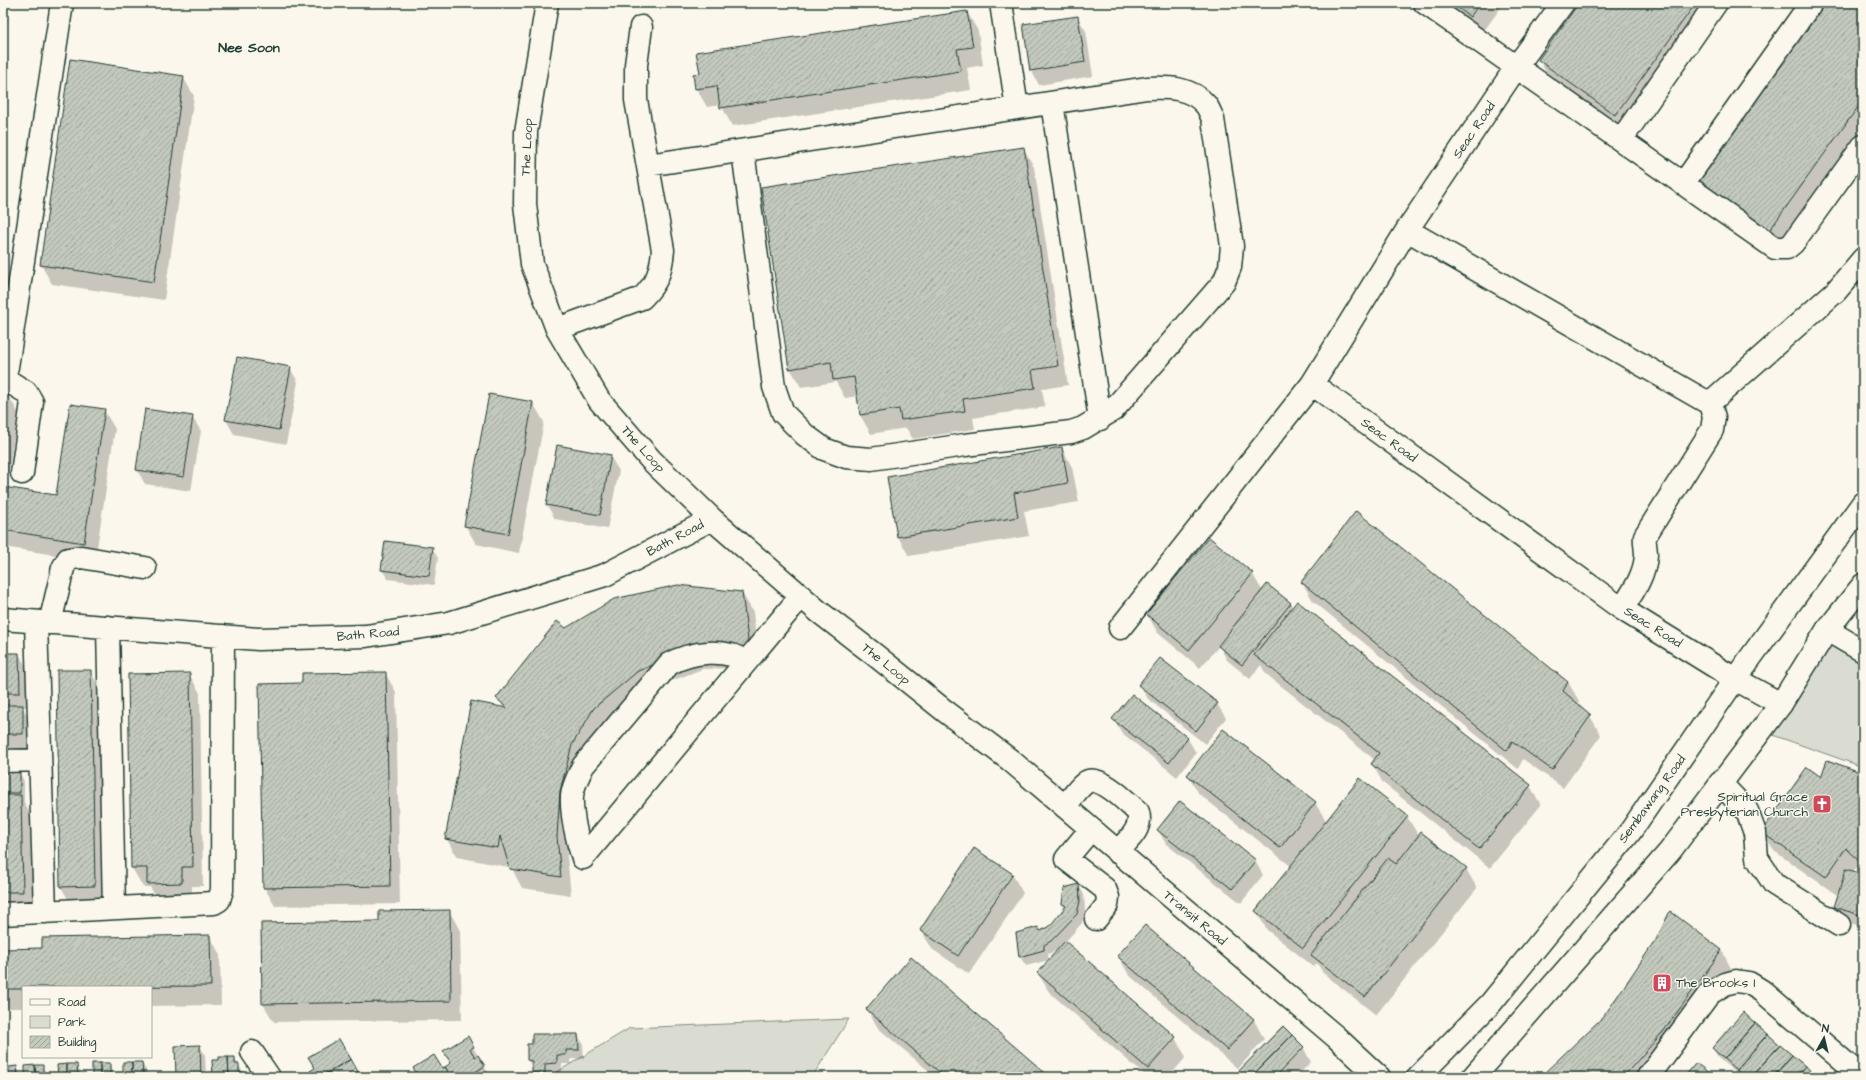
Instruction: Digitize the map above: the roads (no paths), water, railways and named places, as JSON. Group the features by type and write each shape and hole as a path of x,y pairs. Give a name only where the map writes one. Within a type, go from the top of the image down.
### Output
{"main road":[{"path":"3,372 7,366 62,3"},
{"name":"The Loop","path":"546,3 526,132 525,204 532,264 557,328 599,400 651,460 712,519 802,596 945,711 1010,760"},
{"path":"1001,3 1017,108"},
{"path":"1425,3 1775,248 1786,248 1793,243 1863,146"},
{"name":"Seac Road","path":"1563,3 1517,66 1407,230 1312,384 1622,609 1735,679 1781,704"},
{"path":"1621,140 1716,3"},
{"path":"1683,184 1811,3"},
{"path":"557,328 642,298 652,288 661,271 663,250 636,100 636,65 641,27"},
{"path":"648,165 1147,88 1172,87 1189,93 1205,105 1213,119 1232,246 1230,267 1224,282 1113,410 1100,419 1071,432 965,445 871,459 846,457 824,449 805,435 783,413 774,387 743,151"},
{"path":"1052,103 1100,419"},
{"path":"1407,230 1705,401 1713,400 1836,291 1863,259"},
{"path":"3,378 26,392 32,402 22,473"},
{"path":"1120,628 1312,384"},
{"path":"1622,609 1638,584 1644,567 1646,555 1645,536 1712,430 1714,417 1709,401"},
{"name":"Sembawang Road","path":"1418,1077 1491,1003 1630,832 1735,679 1863,503"},
{"name":"Bath Road","path":"3,619 258,639 366,636 449,623 605,575 712,519"},
{"path":"44,912 40,760 43,622 63,568 68,559 81,557 145,568"},
{"path":"1478,1074 1670,851 1781,704 1827,630 1863,585"},
{"path":"746,662 737,656 724,653 681,658 669,664 584,766 576,781 572,796 577,840 583,858 802,596"},
{"path":"108,627 114,908"},
{"path":"1827,630 1863,651"},
{"path":"3,914 214,902 219,900 221,896 223,636"},
{"path":"3,761 40,760"},
{"name":"Transit Road","path":"1010,760 1336,1037 1379,1077"},
{"path":"1065,807 1086,782 1092,780 1102,782 1138,812 1140,820 1139,827 1117,852"},
{"path":"1720,783 1747,811 1754,833 1758,858 1774,884 1839,925"},
{"path":"1091,829 1066,858 1105,889 1108,897 1107,905 1096,919"},
{"path":"1648,1077 1709,994 1725,984 1736,980 1749,983 1762,991 1862,1077"},
{"path":"252,1052 269,1077"}],"place":[{"name":"Spiritual Grace Presbyterian Church","path":"1822,804"},
{"name":"The Brooks I","path":"1662,983"}],"district":[{"name":"Nee Soon","path":"249,48"}]}
